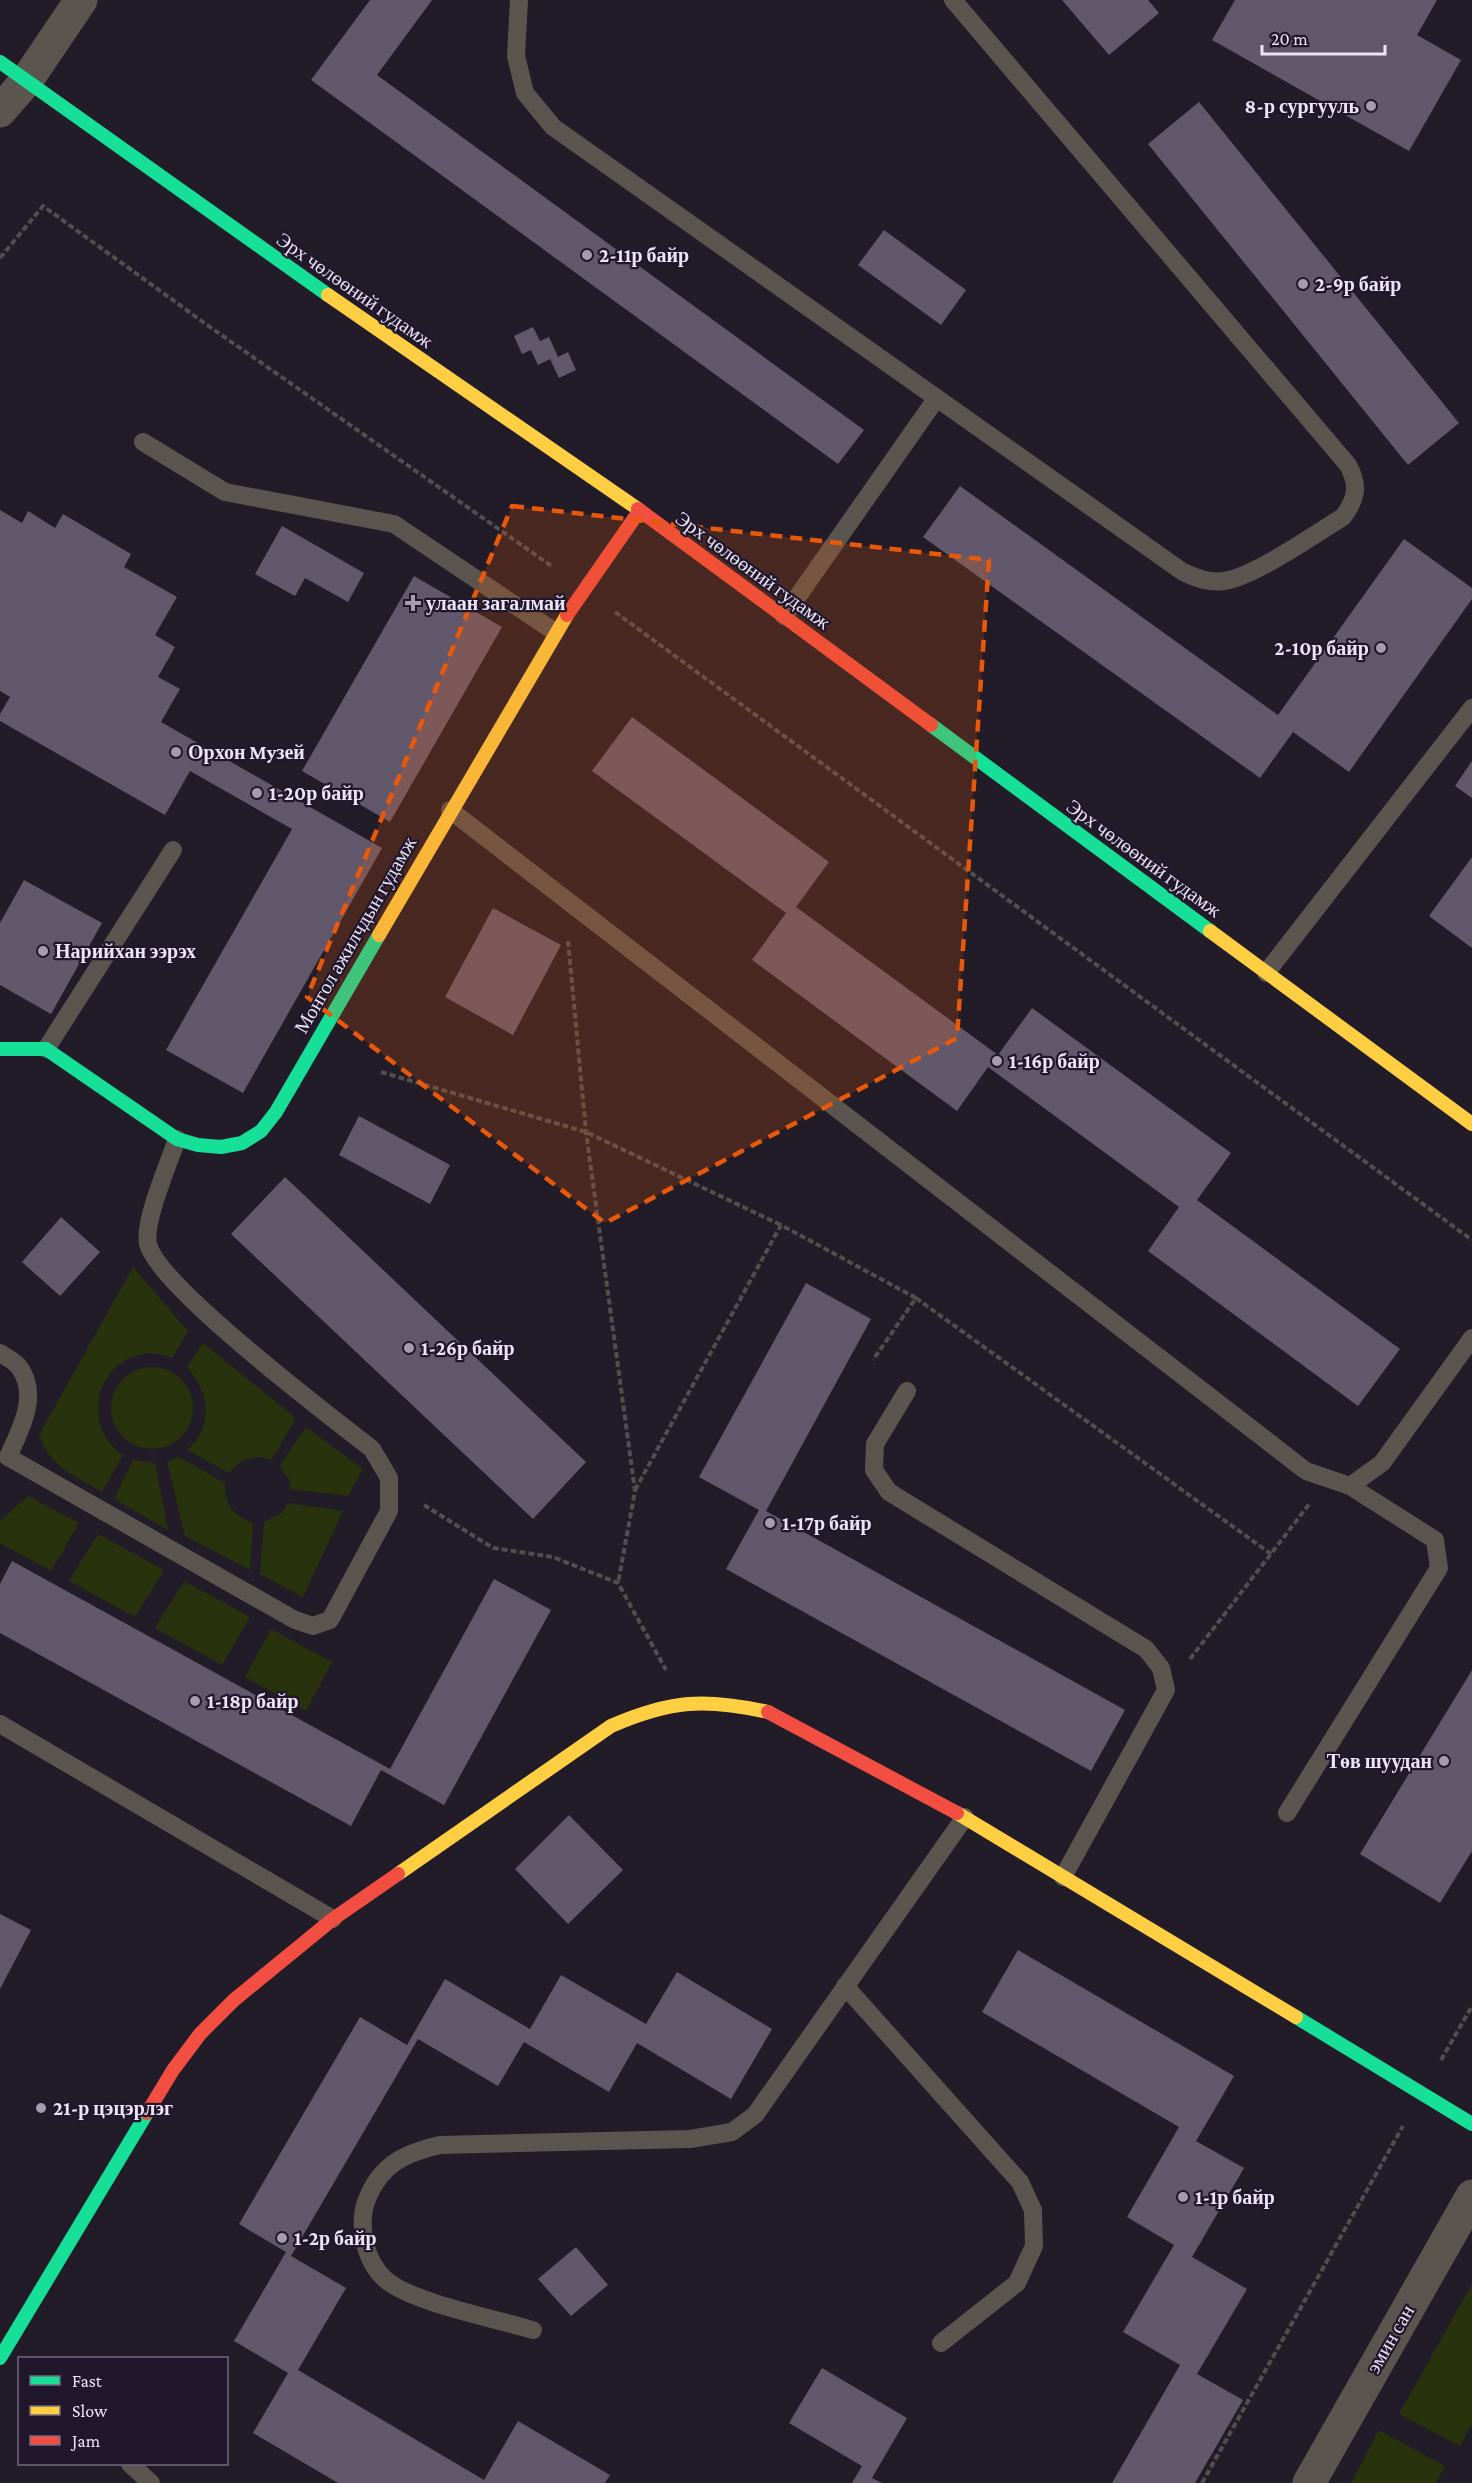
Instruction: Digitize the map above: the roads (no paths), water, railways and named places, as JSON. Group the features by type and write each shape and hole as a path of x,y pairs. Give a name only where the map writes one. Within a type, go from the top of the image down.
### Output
{"street":[{"path":"0,111 27,80 81,0"},
{"name":"Эрх чөлөөний гудамж","path":"0,62 264,252 640,510 1472,1124"},
{"name":"Монгол ажилчдын гудамж","path":"46,1049 177,1139 193,1146 214,1149 239,1144 260,1132 276,1112 555,632 640,510"},
{"path":"0,1049 46,1049"},
{"path":"9,2355 173,2070 200,2034 234,2000 333,1918 611,1726 642,1712 687,1703 727,1704 773,1713 964,1817 1472,2124"},
{"name":"эмин сан","path":"1309,2483 1472,2196"}],"lane":[{"path":"519,0 516,56 525,93 552,127 1184,572 1203,580 1224,581 1254,570 1343,517 1352,505 1357,491 1355,477 1348,465 953,0"},
{"path":"783,616 936,399"},
{"path":"143,442 225,492 394,524 555,632"},
{"path":"1266,973 1472,708"},
{"path":"450,810 1306,1471 1350,1485 1435,1539 1439,1568 1287,1813"},
{"path":"46,1049 173,850"},
{"path":"0,1353 19,1366 28,1387 27,1413 4,1464 295,1620 313,1626 330,1620 389,1511 389,1478 372,1449 207,1314 160,1268 148,1244 149,1223 177,1139"},
{"path":"1350,1485 1382,1463 1472,1338"},
{"path":"907,1391 875,1444 873,1470 889,1492 1146,1649 1161,1668 1166,1690 1063,1877"},
{"path":"0,1724 333,1918"},
{"path":"533,2330 413,2295 386,2280 370,2259 364,2235 364,2208 374,2182 394,2163 415,2151 440,2145 690,2139 732,2132 755,2115 964,1817"},
{"path":"845,1986 1020,2182 1033,2210 1034,2246 1017,2283 940,2343"},
{"path":"132,2465 151,2483"}],"place":[{"name":"8-р сургууль","path":"1371,106"},
{"name":"2-11р байр","path":"587,255"},
{"name":"2-9р байр","path":"1303,284"},
{"name":"улаан загалмай","path":"413,603"},
{"name":"2-10р байр","path":"1381,648"},
{"name":"Орхон Myзей","path":"176,752"},
{"name":"1-20р байр","path":"257,793"},
{"name":"Нарийхан ээрэх","path":"43,951"},
{"name":"1-16р байр","path":"997,1061"},
{"name":"1-26р байр","path":"409,1348"},
{"name":"1-17р байр","path":"770,1523"},
{"name":"1-18р байр","path":"195,1701"},
{"name":"Төв шуудан","path":"1444,1761"},
{"name":"21-р цэцэрлэг","path":"41,2108"},
{"name":"1-1р байр","path":"1183,2197"},
{"name":"1-2р байр","path":"282,2238"}]}
